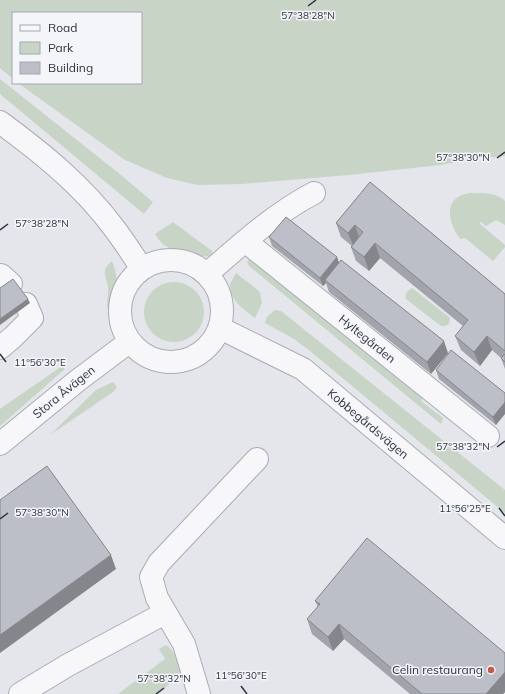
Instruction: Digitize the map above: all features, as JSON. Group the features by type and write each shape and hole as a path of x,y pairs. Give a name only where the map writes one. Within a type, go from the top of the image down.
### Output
{"street":[{"path":"0,122 34,148 87,195 114,228 142,269"},
{"path":"207,274 273,218 296,202 314,193"},
{"name":"Hyltegården","path":"245,241 488,436"},
{"path":"168,260 182,261 196,266 207,274 216,286 221,299 222,314 220,328 212,342 200,353 186,360 171,363 155,360 141,353 129,342 121,323 120,302 128,283 142,269 154,262 168,260"},
{"path":"5,336 32,318 26,304"},
{"name":"Kobbegårdsvägen","path":"220,328 303,369 505,538"},
{"name":"Stora Åvägen","path":"0,444 77,381 129,342"},
{"path":"200,694 184,644 157,598 151,577 159,563 257,459"},
{"path":"20,694 68,665 165,613"}],"green space":[{"path":"0,0 505,0 505,156 349,175 242,184 197,185 167,178 125,160 19,84 142,84 142,12 12,12 12,78 0,68"},
{"path":"0,79 153,202 144,214 0,94"},
{"path":"469,193 484,193 493,195 505,201 505,225 496,220 486,226 481,222 479,223 505,245 493,261 465,238 460,239 450,218 451,205 460,196"},
{"path":"173,222 212,251 212,255 193,256 178,252 165,246 155,234"},
{"path":"250,258 424,396 421,401 443,418 441,424 249,266 247,262"},
{"path":"112,261 116,273 117,285 115,297 109,308 107,307 108,289 105,270 108,264"},
{"path":"236,273 260,292 262,303 255,318 238,304 232,295 230,284"},
{"path":"174,282 190,287 195,291 199,296 204,312 199,328 195,333 190,337 174,342 158,337 153,333 149,328 144,312 149,296 153,291 158,287"},
{"path":"412,288 450,318 449,324 441,326 406,299 406,294"},
{"path":"275,310 281,311 505,490 505,513 310,351 294,339 265,323 267,317"},
{"path":"62,366 65,369 0,426 0,409"},
{"path":"113,382 117,387 113,392 50,435 96,390"},
{"path":"166,645 174,653 181,672 159,694 118,694 165,659 159,649"}],"building":[{"path":"370,182 505,294 505,351 487,336 474,352 455,336 468,320 375,243 364,257 351,247 363,232 355,225 348,233 336,223"},
{"path":"286,217 337,257 320,278 269,237"},
{"path":"341,260 444,341 427,362 325,280"},
{"path":"13,279 28,299 0,319 0,288"},
{"path":"451,350 505,393 505,402 493,417 436,370"},
{"path":"505,354 505,362 501,358"},
{"path":"47,466 111,555 0,635 0,500"},
{"path":"367,538 505,653 505,672 486,694 422,694 339,624 328,637 307,619 320,604 315,601"}],"place":[{"name":"Celin restaurang","path":"491,670"}]}
